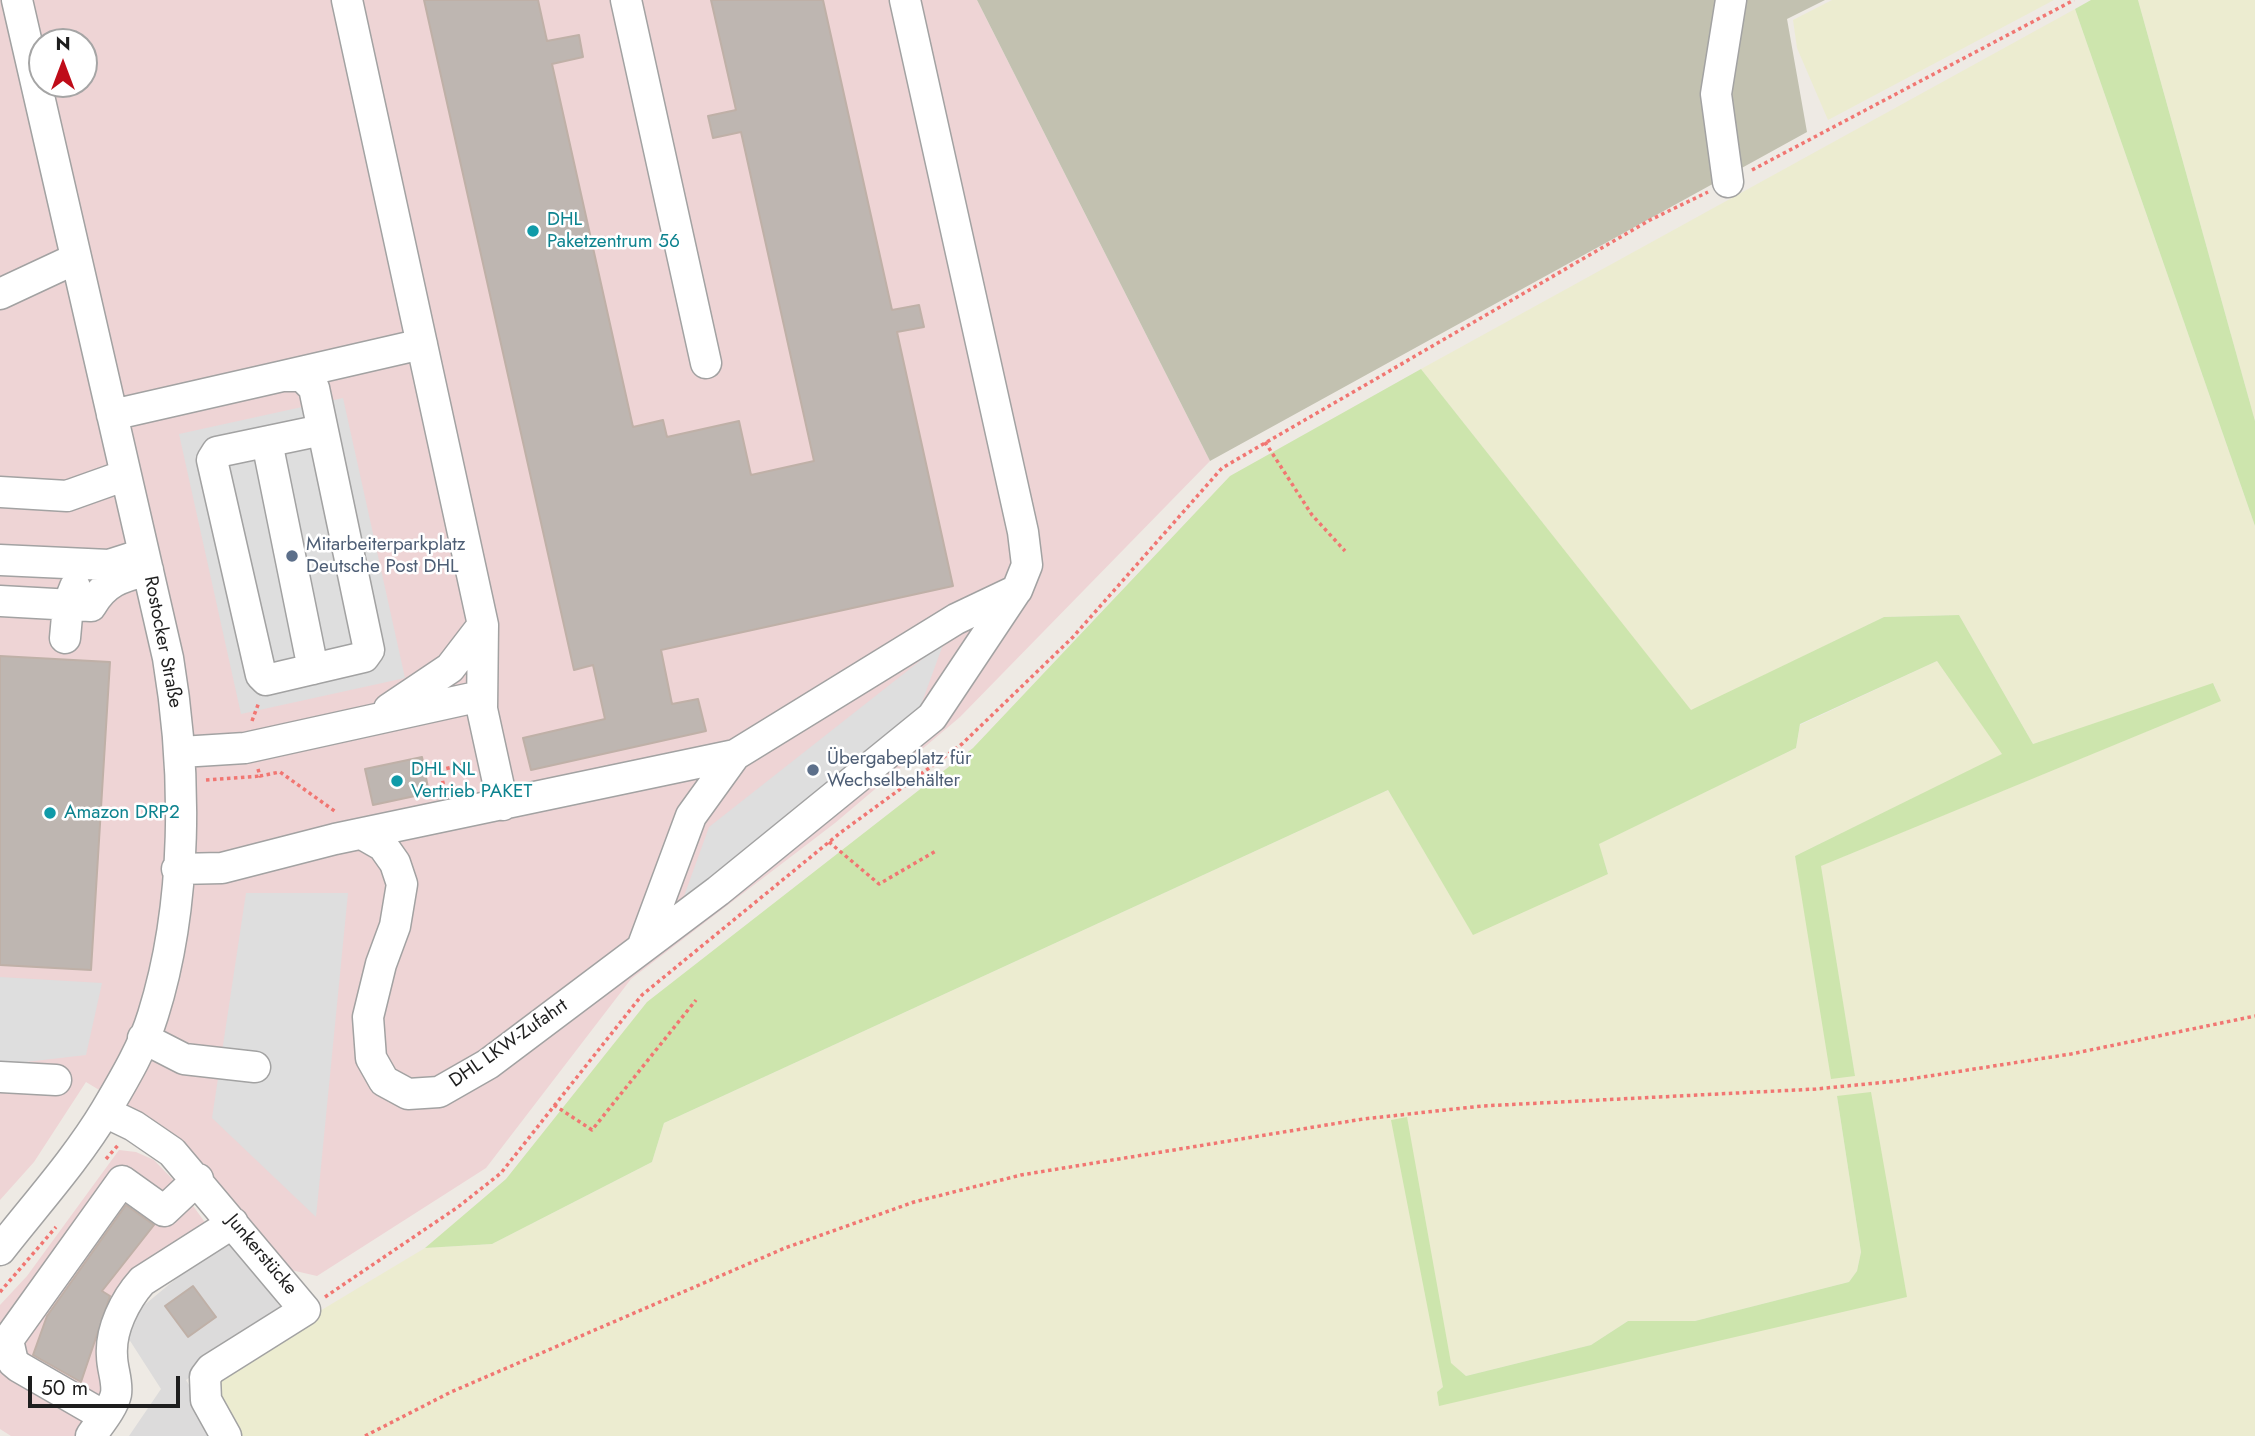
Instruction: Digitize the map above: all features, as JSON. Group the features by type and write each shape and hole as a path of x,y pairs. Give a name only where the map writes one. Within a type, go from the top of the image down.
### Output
{"street":[{"name":"Rostocker Straße","path":"0,1250 13,1220 105,1112 153,1017 164,970 177,869 181,767 168,658 17,0"},
{"path":"347,0 483,625 481,696 503,805"},
{"path":"626,0 706,363"},
{"name":"DHL LKW-Zufahrt","path":"351,825 383,846 395,863 402,884 395,926 381,964 368,1017 371,1058 384,1081 408,1094 439,1092 488,1064 718,891 932,717 1017,590 1027,565 1023,531 905,0"},
{"path":"1728,182 1716,94 1731,0"},
{"path":"0,294 75,259"},
{"path":"112,415 422,344"},
{"path":"283,376 302,376 314,388 369,650 364,657 266,680 261,675 212,460 217,452 322,430"},
{"path":"267,442 313,669"},
{"path":"0,492 67,496 126,475"},
{"path":"0,561 109,565 146,561"},
{"path":"0,601 91,606 99,592 112,580 146,561"},
{"path":"65,638 68,605 81,577 98,565"},
{"path":"177,869 222,868 351,825 503,805 735,755 956,618 1017,590"},
{"path":"374,719 450,668 483,625"},
{"path":"181,767 252,747 481,696"},
{"path":"642,948 691,816 735,755"},
{"path":"143,1038 184,1059 255,1067"},
{"path":"0,1077 56,1080"},
{"name":"Junkerstücke","path":"105,1112 134,1126 172,1152 198,1179 305,1310 211,1369 205,1377 206,1400 226,1436"},
{"path":"198,1179 164,1211 122,1181 8,1339 13,1362 97,1426 117,1391 112,1358 115,1333 134,1291 142,1281 233,1223"}],"path":[{"path":"305,1310 404,1245 501,1173 642,995 829,842 962,744 1073,636 1222,468 1650,220 1728,182 2074,0"},
{"path":"1265,443 1312,515 1345,551"},
{"path":"260,776 248,732 266,680"},
{"path":"435,796 445,794 440,770 493,757"},
{"path":"181,767 260,776 280,772 351,825"},
{"path":"829,842 879,884 936,851"},
{"path":"554,1105 592,1129 696,1000"},
{"path":"365,1436 451,1392 785,1248 914,1202 1009,1178 1363,1119 1482,1106 1805,1090 1897,1081 2071,1054 2255,1016"},
{"path":"100,1168 134,1126"},
{"path":"0,1292 63,1219"}],"shaded area":[{"path":"0,0 977,0 1210,461 960,717 835,823 631,979 486,1168 317,1276 291,1270 210,1176 157,1125 86,1082 34,1162 0,1200"},
{"path":"977,0 1825,0 1787,19 1807,132 1210,461"},
{"name":"Mitarbeiterparkplatz Deutsche Post DHL","path":"343,398 405,678 241,714 179,434"},
{"name":"Übergabeplatz für Wechselbehälter","path":"944,642 918,713 683,899 709,827"},
{"path":"246,893 348,893 316,1217 212,1118"},
{"path":"0,977 102,983 86,1055 0,1065"},
{"path":"119,1150 136,1152 154,1160 178,1185 209,1228 131,1280 109,1390 81,1436 11,1436 0,1429 0,1305 27,1276"},
{"path":"229,1235 283,1311 186,1380 220,1436 129,1436 161,1389 125,1333 131,1316"}],"green space":[{"path":"1832,0 2054,0 1828,120 1797,48 1793,20"},
{"path":"2091,0 2138,0 2255,421 2255,526 2075,9"},
{"path":"2138,0 2255,0 2255,421"},
{"path":"2075,9 2255,526 2255,1436 233,1436 213,1375 425,1248 492,1244 652,1162 664,1123 1388,790 1473,934 1608,873 1598,844 1796,748 1800,725 1937,661 2003,754 1795,856 1855,1076 1820,866 2220,701 2214,684 2033,744 1959,615 1884,617 1691,711 1421,369","holes":["1837,1096 1906,1297 1437,1392 1443,1387 1451,1364 1466,1376 1591,1345 1628,1321 1695,1321 1849,1282 1857,1271 1861,1252"]},
{"path":"1421,369 1691,710 1884,617 1959,615 2033,744 2213,683 2221,701 1821,866 1855,1076 1831,1079 1795,856 2002,754 1937,661 1800,724 1796,748 1599,844 1608,874 1473,935 1388,790 664,1123 652,1162 492,1244 425,1248 506,1179 647,1002 973,748 1230,476"},
{"path":"1871,1092 1907,1297 1439,1406 1437,1392 1443,1387 1391,1120 1407,1117 1451,1363 1466,1376 1591,1345 1628,1321 1695,1321 1849,1282 1857,1271 1861,1252 1837,1096"}],"building":[{"name":"DHL Paketzentrum 56","path":"424,0 538,0 547,41 579,35 583,57 552,64 633,427 663,420 667,437 739,421 751,475 814,461 741,132 713,138 708,116 736,110 711,0 823,0 892,310 919,305 924,327 897,332 953,586 661,650 672,704 698,699 706,731 531,770 523,738 605,719 593,665 574,670"},
{"name":"Amazon DRP2","path":"0,656 110,662 91,970 0,965"},
{"name":"DHL NL Vertrieb PAKET","path":"422,757 429,793 373,805 365,769"},
{"path":"126,1205 154,1225 102,1291 110,1296 81,1382 33,1355 47,1316"},
{"path":"193,1286 216,1317 188,1337 165,1306"}],"place":[{"name":"DHL Paketzentrum 56","path":"533,231"},
{"name":"Mitarbeiterparkplatz Deutsche Post DHL","path":"292,556"},
{"name":"Übergabeplatz für Wechselbehälter","path":"813,770"},
{"name":"DHL NL Vertrieb PAKET","path":"397,781"},
{"name":"Amazon DRP2","path":"50,813"}]}
